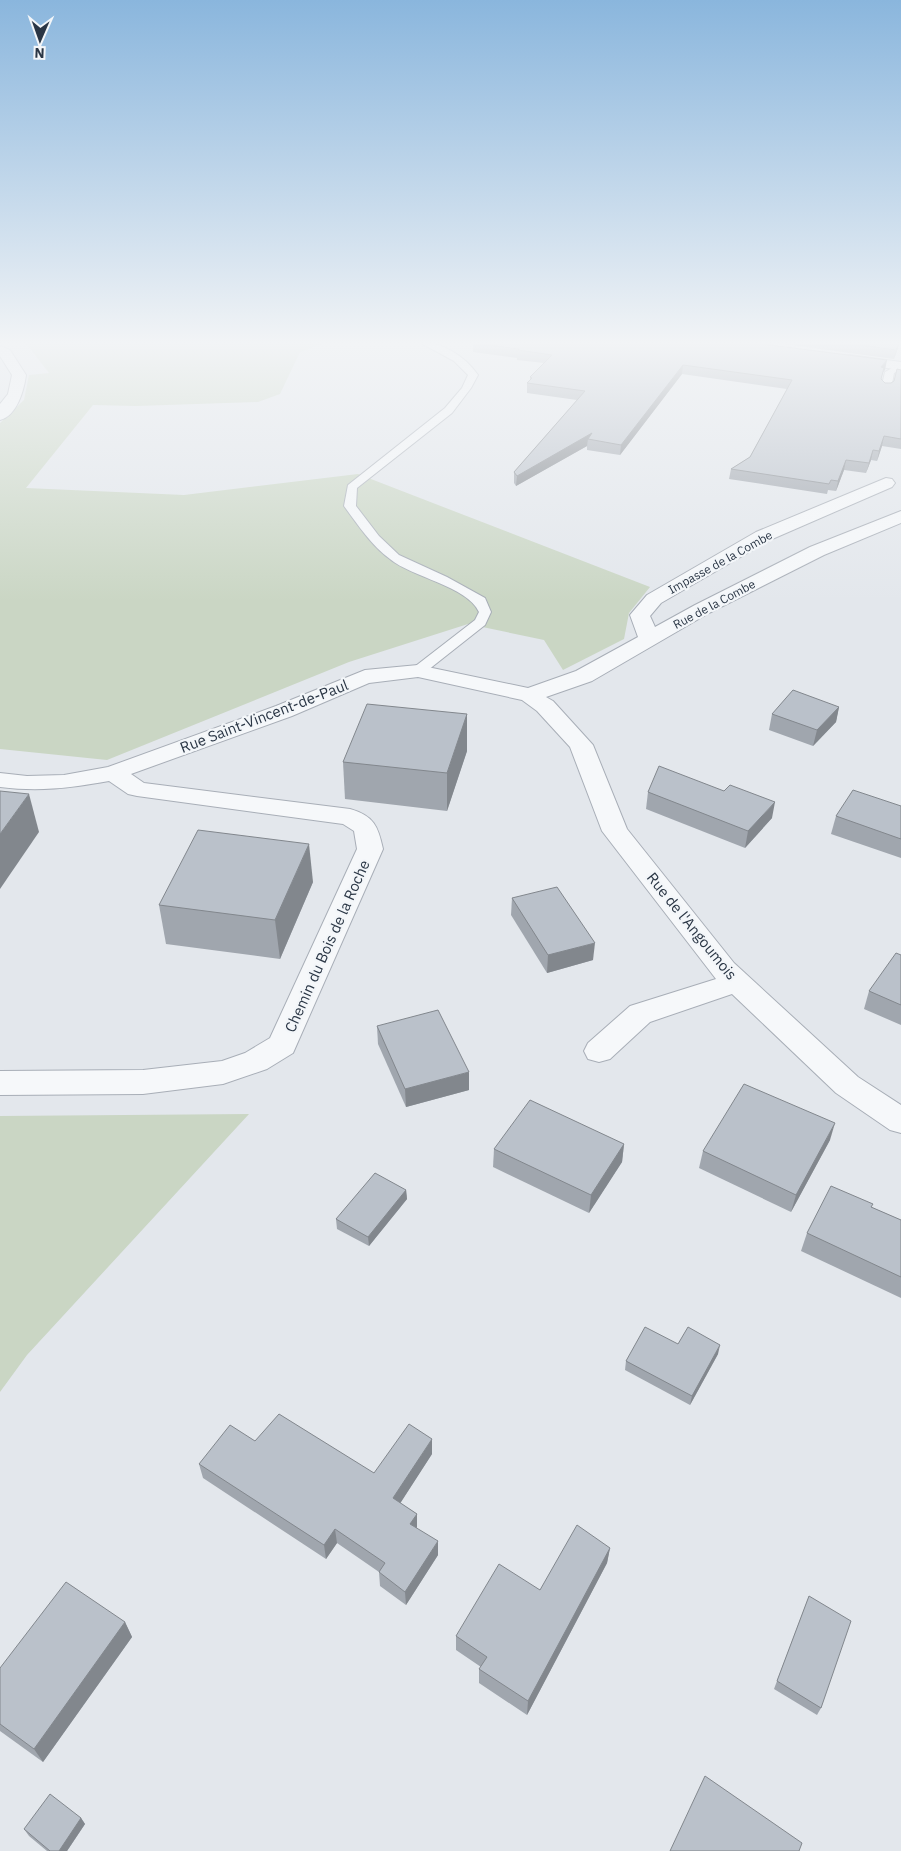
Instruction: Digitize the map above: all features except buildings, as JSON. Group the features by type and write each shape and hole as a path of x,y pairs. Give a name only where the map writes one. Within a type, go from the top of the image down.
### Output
{"street":[{"name":"Impasse de la Combe","path":"649,639 640,615 654,599 763,536 886,483"},
{"name":"Rue de la Combe","path":"529,695 584,676 702,609 816,551 901,516"},
{"name":"Rue Saint-Vincent-de-Paul","path":"0,780 27,783 64,782 114,773 284,710 366,677 418,671 529,695"},
{"name":"Rue de l'Angoumois","path":"529,695 545,706 581,745 615,831 724,970 847,1085 901,1121"},
{"name":"Chemin du Bois de la Roche","path":"0,1082 143,1082 223,1072 256,1061 282,1046 370,849 366,828 350,817 137,789 114,773"},
{"path":"599,1051 640,1014 737,982"}],"lane":[{"path":"418,671 480,622 485,612 480,601 443,580 395,558 375,539 350,506 352,488 388,457 426,428"}],"green space":[{"path":"0,428 74,428 26,488 184,495 358,474 650,587 629,613 624,639 563,670 544,640 468,624 349,662 107,760 0,749"},
{"path":"249,1114 27,1355 0,1392 0,1116"}]}
